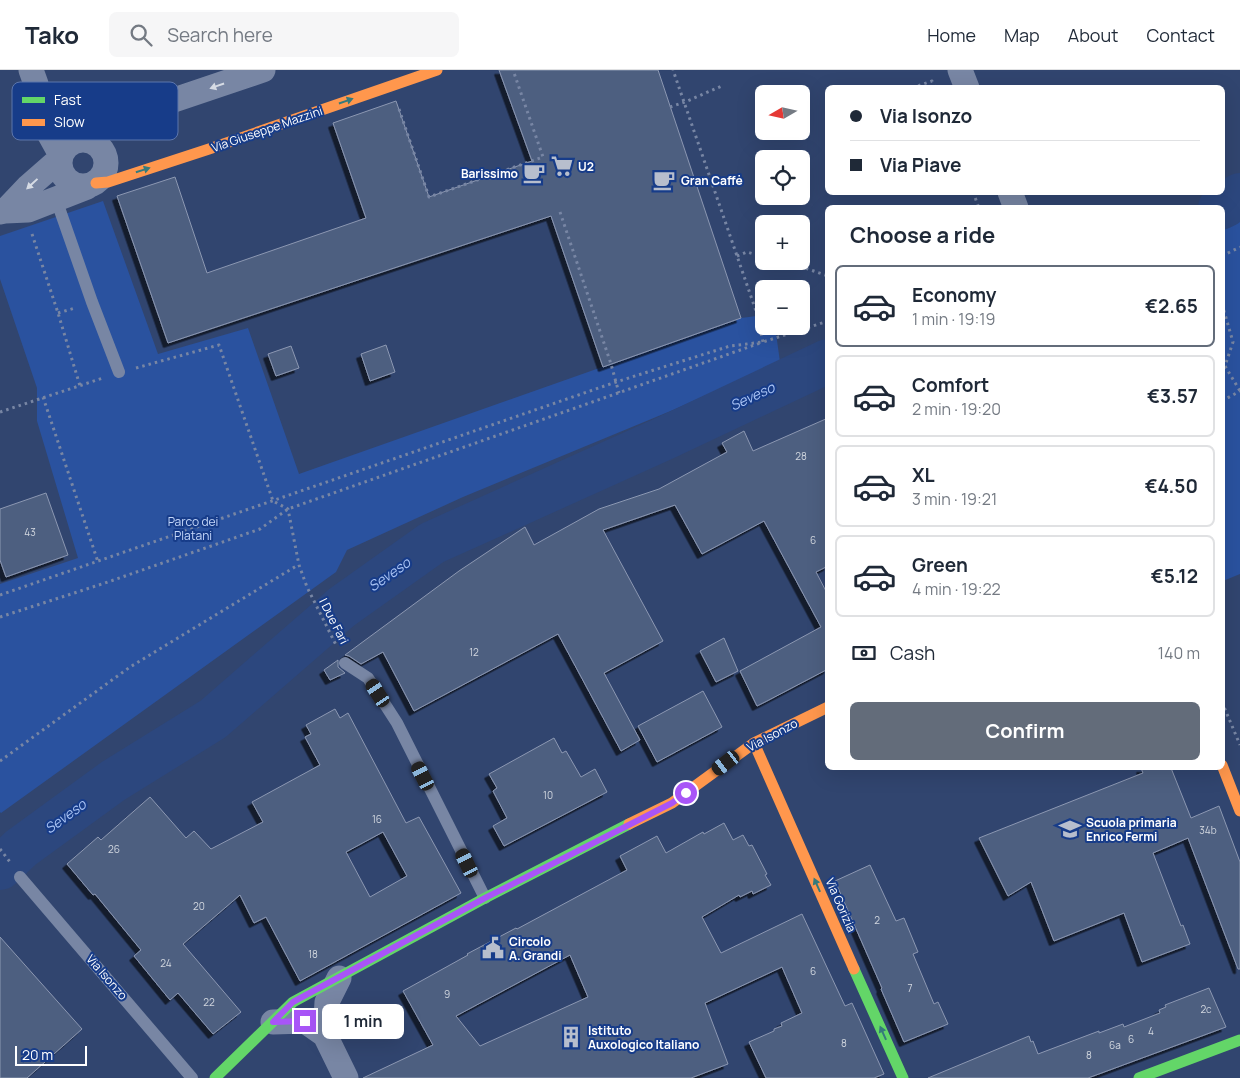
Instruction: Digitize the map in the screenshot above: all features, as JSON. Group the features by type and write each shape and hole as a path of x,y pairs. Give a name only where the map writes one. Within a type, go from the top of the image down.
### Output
{"street":[{"name":"Via Giuseppe Mazzini","path":"178,99 263,70"},
{"name":"Via Giuseppe Mazzini","path":"2,212 28,210 92,185 108,182 209,149 437,70"},
{"path":"960,70 966,85"},
{"path":"68,140 72,148"},
{"name":"Via Giuseppe Mazzini","path":"2,212 81,140"},
{"path":"92,142 103,151 107,165 102,178 92,185 80,187 72,184 66,180 60,166 72,148 92,142"},
{"name":"Via Isonzo","path":"215,1078 293,1002 485,898 672,803 754,743 825,708"},
{"name":"Via Gorizia","path":"754,743 903,1078"},
{"path":"1224,770 1240,811"},
{"path":"325,1035 327,1002 339,978"},
{"path":"273,1022 305,1021 325,1035 346,1078"},
{"path":"1138,1078 1240,1040"}],"lane":[{"path":"56,199 119,372"},
{"path":"345,663 368,678 397,723 485,898"},
{"name":"Via Isonzo","path":"20,877 192,1078"}],"path":[{"path":"397,105 429,196 543,157 513,70"},
{"path":"673,70 757,314 763,342"},
{"path":"921,85 932,81 934,85"},
{"path":"670,107 724,85"},
{"path":"560,212 619,393"},
{"path":"30,231 80,386"},
{"path":"1225,254 1240,247"},
{"path":"737,256 747,252 755,254"},
{"path":"810,269 825,275"},
{"path":"1225,314 1233,342 1225,366 1240,391 1225,399"},
{"path":"0,617 105,584 260,529 288,509 825,322"},
{"path":"0,595 616,382 730,346 763,342"},
{"path":"0,412 119,372 219,345 272,501 288,509"},
{"path":"43,397 98,562"},
{"name":"I Due Fari","path":"288,509 299,565 307,587 345,663"},
{"path":"0,761 130,667 299,565"},
{"path":"1225,709 1240,746"}],"green space":[{"name":"Parco dei Platani","path":"103,201 158,354 248,328 299,474 741,318 755,316 755,335 776,335 780,362 673,410 463,497 347,550 336,572 1,813 0,584 78,558 37,421 37,388 0,279 0,236"},
{"path":"1240,217 1240,574 1225,580 1225,223"}],"building":[{"path":"499,70 658,70 741,318 603,367 551,216 168,343 117,196 175,177 207,273 366,218 333,123 396,101 429,197 532,161"},
{"path":"386,345 395,372 370,381 361,354"},
{"path":"291,346 299,368 276,376 268,354"},
{"path":"825,419 825,568 816,572 825,589 825,671 757,706 740,671 821,627 764,521 702,554 675,505 603,530 663,641 604,673 640,740 621,751 558,634 414,711 383,652 361,664 345,655 459,571 525,527 534,545 599,509 659,489 727,452 722,443 744,431 753,451"},
{"path":"46,493 68,555 6,577 0,560 0,509"},
{"path":"724,638 738,671 716,682 700,651"},
{"path":"338,660 338,667 345,673 330,680 324,670"},
{"path":"703,691 722,727 657,762 638,726"},
{"path":"335,709 340,718 348,713 406,823 419,817 461,893 300,981 266,917 254,923 240,895 183,944 241,1012 213,1034 178,993 170,1000 134,956 141,950 95,894 93,895 67,864 98,837 101,840 150,797 186,838 194,831 211,849 263,822 252,802 320,765 305,737 311,734 306,725","holes":["383,832 407,876 370,897 346,852"]},
{"path":"554,738 562,753 566,751 581,777 595,769 607,792 504,846 493,826 507,818 493,791 497,788 489,774"},
{"path":"1142,770 1172,770 1191,818 1219,806 1240,862 1240,969 1238,969 1188,838 1153,853 1181,926 1183,925 1190,944 1142,962 1124,913 1054,941 1031,882 1008,896 979,838 1143,773"},
{"path":"724,823 733,840 743,835 749,846 752,845 771,885 753,894 752,891 740,897 739,895 702,917 721,953 802,914 845,1006 852,1003 884,1074 874,1078 766,1078 749,1042 774,1031 774,1029 782,1026 781,1023 802,1013 782,967 705,1003 728,1064 691,1078 363,1078 433,1045 403,991 467,954 627,870 620,856 657,836 666,853 703,832 704,834","holes":["570,955 588,997 480,1046 456,1016"]},
{"path":"870,865 896,921 904,918 918,952 913,954 934,1004 938,1002 948,1024 904,1042 835,881"},
{"path":"0,937 82,1029 27,1078 0,1078"},
{"path":"1209,988 1226,1027 1088,1078 928,1078 1029,1036 1038,1054 1099,1031 1099,1033 1123,1024 1124,1027 1160,1013 1159,1010 1166,1007 1165,1005"}],"waterway":[{"name":"Seveso","path":"1225,206 1240,195"},
{"name":"Seveso","path":"0,868 21,848 113,781 213,719 342,607 432,543 665,438 825,362"}],"traffic: fast":[{"path":"215,1078 293,1002 485,898 629,824"},
{"path":"854,969 903,1078"},
{"path":"1139,1078 1240,1040"}],"traffic: slow":[{"path":"96,183 108,182 209,149 437,70"},
{"path":"629,824 672,803 754,743 825,708"},
{"path":"754,743 854,969"},
{"path":"1224,770 1240,811"}],"place":[{"name":"U2","path":"562,166"},
{"name":"Barissimo","path":"534,173"},
{"name":"Gran Caffė","path":"664,180"},
{"name":"Scuola primaria Enrico Fermi","path":"1070,829"},
{"name":"Circolo A. Grandi","path":"493,948"},
{"name":"Istituto Auxologico Italiano","path":"571,1037"}],"route":[{"path":"305,1021 273,1022 293,1002 485,898 672,803 686,793"}]}
